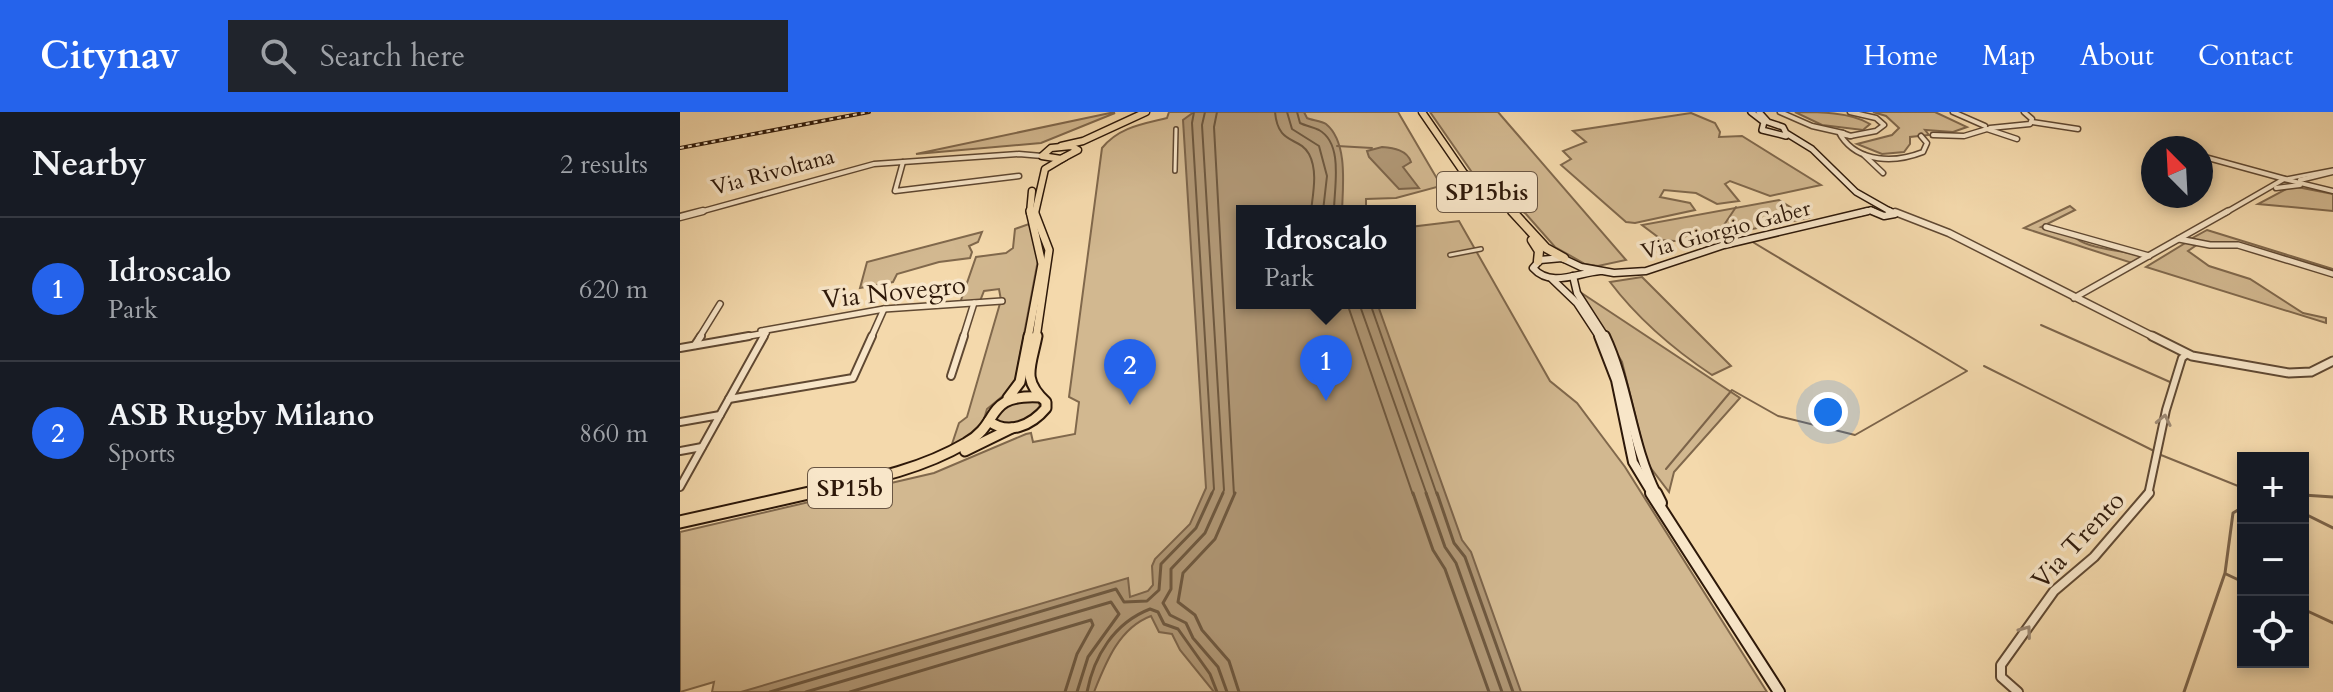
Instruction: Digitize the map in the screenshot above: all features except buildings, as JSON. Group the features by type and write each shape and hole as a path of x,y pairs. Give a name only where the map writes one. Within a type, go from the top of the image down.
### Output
{"highway":[{"name":"Via Rivoltana","path":"1058,147 1080,142 1146,112"},
{"path":"1078,149 1153,112"},
{"name":"SP15bis","path":"1420,112 1464,173 1514,211 1546,248 1564,258"},
{"name":"SP15bis","path":"1420,112 1459,175 1505,209 1523,228 1539,251 1538,261"}],"main road":[{"path":"1751,112 1764,122 1760,128 1780,132 1812,149 1856,192 1893,214"},
{"path":"1759,112 1873,211 1893,214"},
{"path":"1763,125 1775,125"},
{"name":"Via Rivoltana","path":"1065,157 1043,157 1043,152 1058,147 1078,149"},
{"path":"1040,397 1029,380 1050,255 1035,205 1045,168 1078,149"},
{"name":"SP15b","path":"680,522 927,464 958,450 976,436 989,421 993,409 1005,401 1020,382 1042,264 1042,250 1028,207 1043,157"},
{"path":"1873,211 1883,207"},
{"name":"Via Giorgio Gaber","path":"1552,279 1600,271 1646,271 1724,245 1873,211"},
{"path":"1538,261 1564,258"},
{"name":"SP15bis","path":"1564,258 1575,263 1578,269 1574,274 1574,288 1597,321 1612,351 1642,464 1672,525"},
{"name":"SP15bis","path":"1538,261 1533,267 1535,272 1552,279 1574,298 1600,338 1620,396 1632,459 1653,499 1779,692"},
{"name":"Via Giorgio Gaber","path":"1575,263 1600,271"},
{"path":"1005,401 1024,395 1040,397"},
{"name":"SP15b","path":"680,522 894,478 945,461 1031,422 1044,412 1046,402 1040,397"},
{"path":"989,421 997,427 1012,428"}],"street":[{"path":"1780,112 1845,136 1876,131 1884,124 1876,118 1850,112"},
{"path":"1953,112 2017,139"},
{"path":"2024,112 2032,122"},
{"path":"1933,135 1964,136 1983,127 2020,126 2032,122 2078,129"},
{"path":"1175,171 1176,129"},
{"path":"1845,136 1847,147 1864,155 1888,158 1915,156 1927,147 1927,140 1921,136"},
{"name":"Via Rivoltana","path":"964,159 1058,147"},
{"name":"Via Rivoltana","path":"681,217 874,164 1016,154 1043,157"},
{"path":"1864,155 1883,173"},
{"path":"2213,159 2333,192"},
{"path":"900,163 895,191 1019,176"},
{"path":"2074,298 2285,180 2333,171"},
{"path":"2264,191 2333,171"},
{"path":"1893,214 1949,233 2187,354 2230,365 2289,373 2311,372 2333,361"},
{"path":"2046,227 2149,256"},
{"path":"2179,239 2210,245 2239,245 2333,274"},
{"path":"1450,255 1481,249"},
{"name":"Via Novegro","path":"680,348 884,309 1002,301"},
{"path":"951,376 974,303"},
{"path":"695,345 720,304"},
{"path":"729,399 853,378 884,309"},
{"path":"680,487 682,478 729,399 761,334"},
{"name":"Via Trento","path":"2018,692 2001,677 2001,665 2054,591 2094,557 2148,496 2182,358 2187,354"},
{"path":"680,422 720,415"},
{"path":"680,451 702,447"}],"shaded area":[{"path":"1169,112 1398,112 1439,182 1437,187 1396,198 1366,199 1366,205 1236,205 1236,309 1416,309 1416,226 1459,221 1550,381 1577,403 1625,467 1767,692 712,692 714,682 680,692 680,532 934,473 1026,434 1031,433 1033,442 1075,434 1079,402 1069,397 1102,148 1124,131 1167,118"},
{"path":"1430,112 1498,112 1626,260 1598,266 1585,264 1555,247 1526,214 1478,181"},
{"path":"1795,112 1844,115 1870,124 1863,130 1822,125"},
{"path":"1873,112 1935,112 1967,127 1953,132 1925,130 1929,135 1910,137 1910,144 1904,152 1882,154 1857,144 1892,135 1899,128 1886,116"},
{"path":"1115,113 1041,143 916,154"},
{"path":"1691,113 1715,123 1719,137 1742,136 1821,185 1770,196 1730,181 1725,184 1739,201 1717,204 1696,193 1664,190 1660,197 1690,203 1695,210 1635,223 1626,222 1561,165 1571,159 1563,151 1586,142 1573,131"},
{"path":"2292,186 2333,194 2333,211 2258,204"},
{"path":"1779,200 1808,218 1687,242 1662,240 1642,225"},
{"path":"2070,206 2075,210 2041,227 2081,239 2077,239 2090,245 2144,256 2132,263 2024,228"},
{"path":"1029,224 1038,250 1038,260 1015,382 987,409 981,429 951,447 959,423 967,417 1001,300 999,289 984,291 980,301 960,303 976,257 1006,253 1013,248 1015,229"},
{"path":"2207,230 2333,269 2333,272 2254,248 2189,240"},
{"path":"982,232 978,242 969,246 972,252 970,258 939,262 897,274 893,282 860,288 867,262"},
{"path":"2187,242 2198,244 2188,251 2209,266 2250,279 2303,313 2326,318 2326,323 2146,267"},
{"path":"1642,277 1731,366 1712,375 1644,321 1610,282"},
{"path":"1580,292 1740,398 1674,472 1669,492 1647,463 1622,362"},
{"path":"1013,401 1038,401 1041,409 1020,422 1010,424 997,421 996,413"}],"water":[{"path":"1194,112 1304,112 1307,118 1324,123 1333,132 1343,164 1342,205 1236,205 1236,309 1379,309 1462,540 1471,552 1521,692 1214,692 1180,650 1172,634 1159,632 1151,616 1140,621 1122,637 1094,692 741,692 1128,578 1130,597 1148,591 1153,585 1152,566 1155,559 1190,524 1206,488 1183,120"},
{"path":"1382,147 1406,155 1411,162 1403,167 1419,188 1399,189 1369,157 1367,151"}],"waterway":[{"path":"1337,146 1372,148"},
{"path":"1736,207 1724,225 1745,238"},
{"path":"1666,469 1732,390 1778,416 1855,435 1967,371 1751,241"},
{"path":"2041,325 2170,382"},
{"path":"1984,366 2154,451"},
{"path":"2161,455 2237,486"},
{"path":"2309,495 2333,497"},
{"path":"2184,692 2225,573 2233,513 2237,511"},
{"path":"2309,516 2333,528"},
{"path":"2226,574 2237,579"},
{"path":"2309,612 2333,623"}],"railway":[{"path":"680,148 869,112"}],"place":[{"name":"Idroscalo","path":"1326,401"},
{"name":"ASB Rugby Milano","path":"1130,405"}]}
